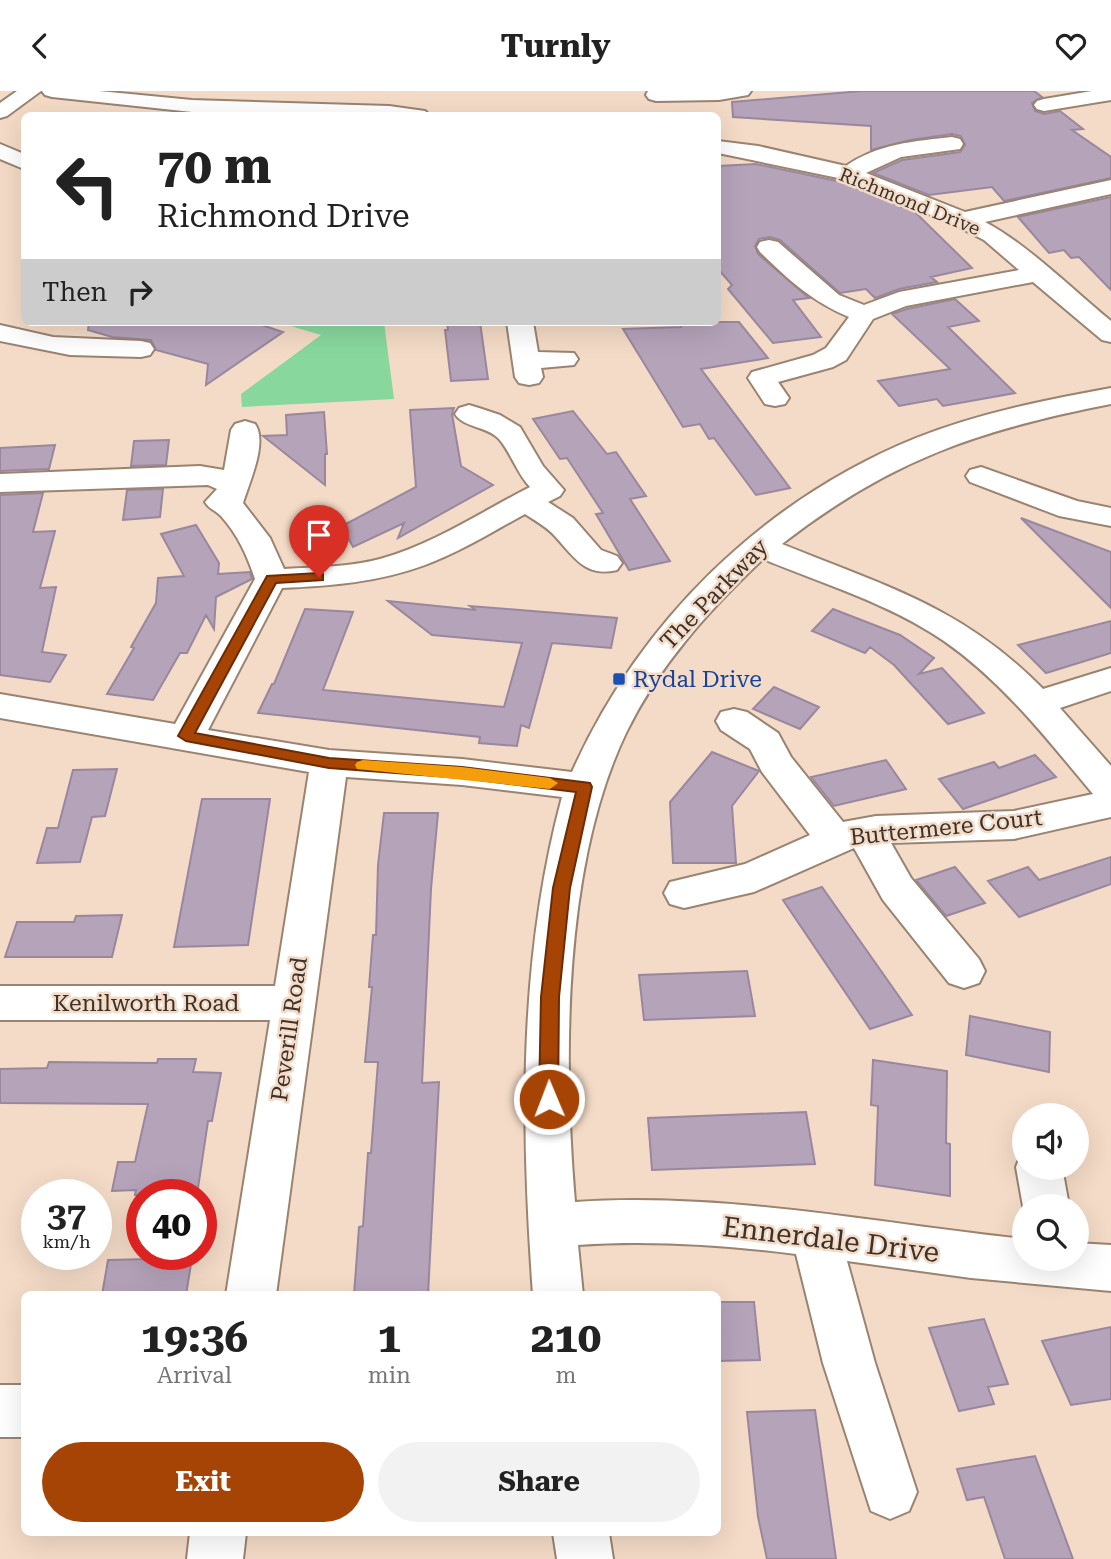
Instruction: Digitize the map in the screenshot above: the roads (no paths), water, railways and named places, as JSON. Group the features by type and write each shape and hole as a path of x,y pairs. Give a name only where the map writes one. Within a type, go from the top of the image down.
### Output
{"street":[{"path":"0,111 31,91"},
{"path":"52,91 142,97 248,111 348,109 383,112"},
{"path":"655,100 741,91"},
{"path":"1044,105 1111,94"},
{"path":"850,174 865,161 881,154 952,143"},
{"name":"Richmond Drive","path":"721,147 850,174 963,220 992,235 1041,273 1111,334"},
{"path":"0,151 21,161"},
{"path":"963,220 1111,187"},
{"path":"795,243 758,249 830,300 864,314"},
{"path":"775,398 762,378 800,369 836,354 864,314 899,300 1041,273"},
{"path":"521,326 527,369 564,359"},
{"path":"0,333 58,348 141,349"},
{"name":"The Parkway","path":"558,1291 551,1225 548,1049 550,997 562,888 584,787 616,718 644,669 678,627 758,547 791,520 826,497 904,454 987,425 1111,396"},
{"path":"469,414 490,421 510,433 531,470 542,502 590,557 606,563"},
{"path":"221,496 242,463 245,430"},
{"path":"0,483 200,475 215,477 221,496 253,532 271,579 186,736"},
{"path":"981,476 1070,509 1108,506"},
{"path":"271,579 342,576 394,566 542,502"},
{"path":"758,547 890,601 944,627 998,666 1036,704 1111,791"},
{"path":"1036,704 1111,679"},
{"path":"0,706 186,736 329,763 462,772 584,787"},
{"path":"734,721 765,742 775,762 850,836 964,971"},
{"name":"Peverill Road","path":"252,1291 329,763"},
{"name":"Buttermere Court","path":"684,894 754,877 850,836 1014,825 1111,804"},
{"name":"Kenilworth Road","path":"0,1003 292,1003"},
{"name":"Ennerdale Drive","path":"551,1225 584,1221 750,1225 1012,1257"},
{"path":"816,1235 849,1363 890,1492"},
{"name":"Ennerdale Drive","path":"1089,1266 1111,1268"},
{"path":"0,1411 21,1411"},
{"path":"215,1559 218,1536"},
{"path":"581,1536 585,1559"}],"place":[{"name":"Rydal Drive","path":"619,679"}]}
